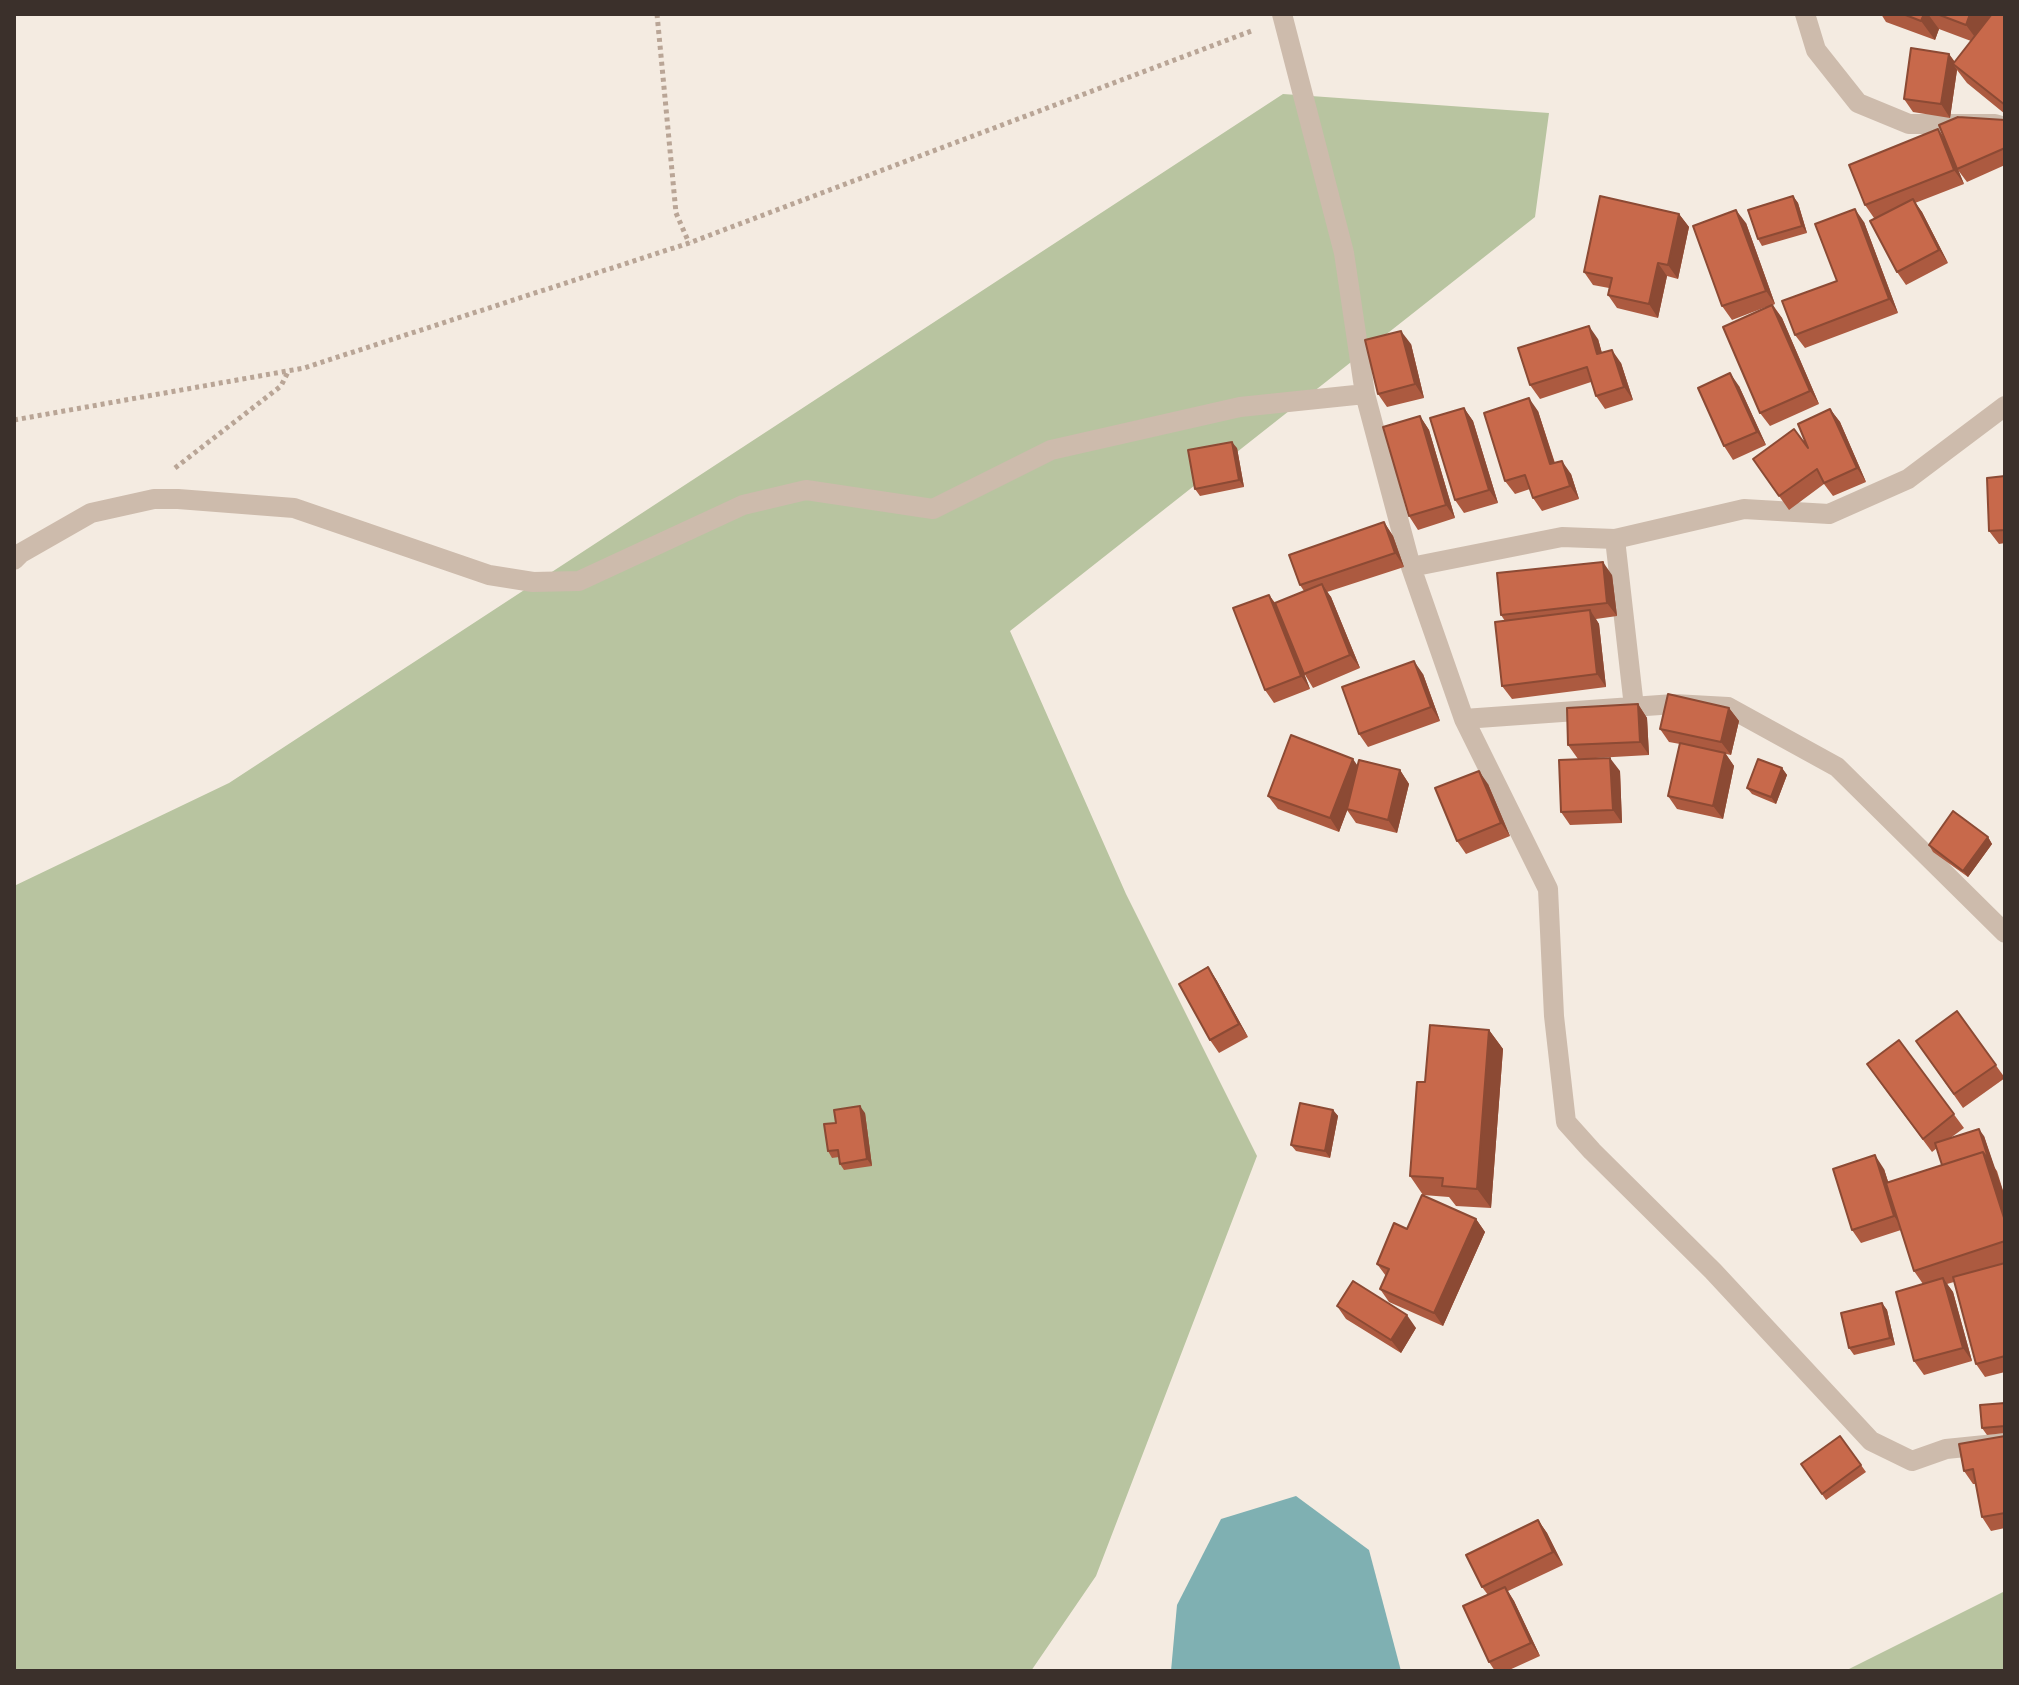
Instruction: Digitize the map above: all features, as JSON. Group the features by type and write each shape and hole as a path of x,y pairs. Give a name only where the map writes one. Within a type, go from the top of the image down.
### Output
{"street":[{"path":"1805,14 1816,50 1858,103 1909,124 1995,124 2005,127"},
{"path":"1283,17 1344,253 1365,394 1411,567 1464,719 1548,889 1554,1016 1566,1122 1713,1271 1871,1441 1912,1461 1946,1449 2005,1443"},
{"path":"14,560 91,513 154,499 294,508 489,575 533,582 579,581 743,505 806,490 933,509 1051,450 1240,407 1365,394"},
{"path":"1411,567 1562,537 1615,539 1744,509 1829,514 1908,479 2005,406"},
{"path":"1615,539 1634,707"},
{"path":"1464,719 1674,704 1728,707 1837,767 2005,933"}],"path":[{"path":"657,14 676,213 689,243"},
{"path":"14,420 288,371 689,243 1283,17"},
{"path":"154,499 171,471 281,386 288,371"}],"green space":[{"path":"1283,94 1549,113 1535,217 1010,631 1126,894 1257,1156 1096,1576 1031,1671 14,1671 14,886 229,783"},
{"path":"2005,1591 2005,1671 1845,1671"}],"water":[{"path":"1296,1496 1369,1550 1401,1671 1171,1671 1177,1605 1221,1519"}],"building":[{"path":"1903,14 1924,14 1921,21"},
{"path":"1937,14 1970,14 1966,25"},
{"path":"1992,14 2005,14 2005,105 1953,64"},
{"path":"1911,48 1949,54 1941,104 1904,99"},
{"path":"1958,117 2005,120 2005,148 1957,169 1939,125"},
{"path":"1938,129 1954,170 1865,205 1849,165"},
{"path":"1600,196 1679,214 1668,265 1658,263 1649,304 1608,295 1612,278 1584,272"},
{"path":"1793,196 1802,226 1758,239 1748,210"},
{"path":"1913,199 1939,250 1897,272 1870,221"},
{"path":"1855,209 1889,299 1795,335 1782,301 1837,281 1815,224"},
{"path":"1736,210 1766,291 1722,306 1693,226"},
{"path":"1772,305 1810,391 1760,413 1723,327"},
{"path":"1589,326 1597,354 1612,350 1624,387 1596,396 1587,367 1530,385 1518,348"},
{"path":"1401,331 1415,384 1378,394 1365,340"},
{"path":"1730,373 1757,432 1724,446 1698,388"},
{"path":"1529,398 1550,464 1562,461 1570,486 1533,498 1525,475 1505,481 1484,413"},
{"path":"1464,408 1489,490 1455,500 1430,418"},
{"path":"1830,409 1857,468 1824,483 1817,469 1779,496 1753,459 1794,429 1808,448 1798,424"},
{"path":"1420,416 1446,505 1409,516 1383,427"},
{"path":"1232,442 1239,480 1195,489 1188,450"},
{"path":"2005,476 2005,530 1989,531 1987,478"},
{"path":"1384,522 1395,553 1300,585 1289,555"},
{"path":"1603,562 1607,603 1501,615 1497,573"},
{"path":"1322,584 1350,655 1304,674 1275,603"},
{"path":"1269,595 1301,676 1265,690 1233,608"},
{"path":"1590,610 1597,674 1502,686 1495,622"},
{"path":"1414,661 1431,707 1359,734 1342,687"},
{"path":"1668,694 1729,708 1721,742 1660,729"},
{"path":"1638,704 1640,742 1568,745 1567,708"},
{"path":"1291,735 1353,759 1330,818 1268,796"},
{"path":"1680,743 1725,753 1713,806 1668,796"},
{"path":"1610,758 1613,810 1561,812 1559,760"},
{"path":"1758,759 1782,768 1771,797 1747,788"},
{"path":"1359,760 1400,770 1388,820 1347,809"},
{"path":"1479,771 1501,823 1457,841 1435,788"},
{"path":"1953,811 1988,837 1963,871 1929,845"},
{"path":"1208,967 1239,1024 1210,1040 1179,984"},
{"path":"1957,1011 1996,1065 1954,1094 1916,1041"},
{"path":"1430,1025 1489,1030 1477,1189 1442,1186 1443,1178 1410,1176 1417,1082 1425,1082"},
{"path":"1899,1040 1954,1114 1923,1139 1867,1064"},
{"path":"1300,1103 1333,1110 1325,1151 1291,1145"},
{"path":"860,1106 867,1159 840,1164 838,1150 828,1151 824,1124 836,1123 834,1110"},
{"path":"1979,1129 1989,1161 1983,1152 1942,1165 1935,1143"},
{"path":"1983,1152 2005,1221 2005,1241 1914,1271 1886,1183"},
{"path":"1875,1155 1894,1216 1852,1230 1833,1169"},
{"path":"1422,1195 1476,1219 1434,1313 1380,1289 1389,1269 1377,1264 1394,1223 1407,1229"},
{"path":"2005,1263 2005,1356 1976,1364 1953,1277"},
{"path":"1943,1278 1963,1348 1914,1361 1896,1292"},
{"path":"1353,1281 1407,1315 1391,1340 1337,1306"},
{"path":"1882,1303 1890,1338 1849,1348 1841,1313"},
{"path":"2005,1403 2005,1426 1982,1428 1980,1405"},
{"path":"1840,1436 1861,1465 1822,1494 1801,1464"},
{"path":"2005,1436 2005,1513 1982,1517 1973,1469 1964,1471 1959,1444"},
{"path":"1538,1520 1553,1552 1482,1587 1466,1555"},
{"path":"1505,1587 1531,1643 1489,1662 1463,1606"}]}
